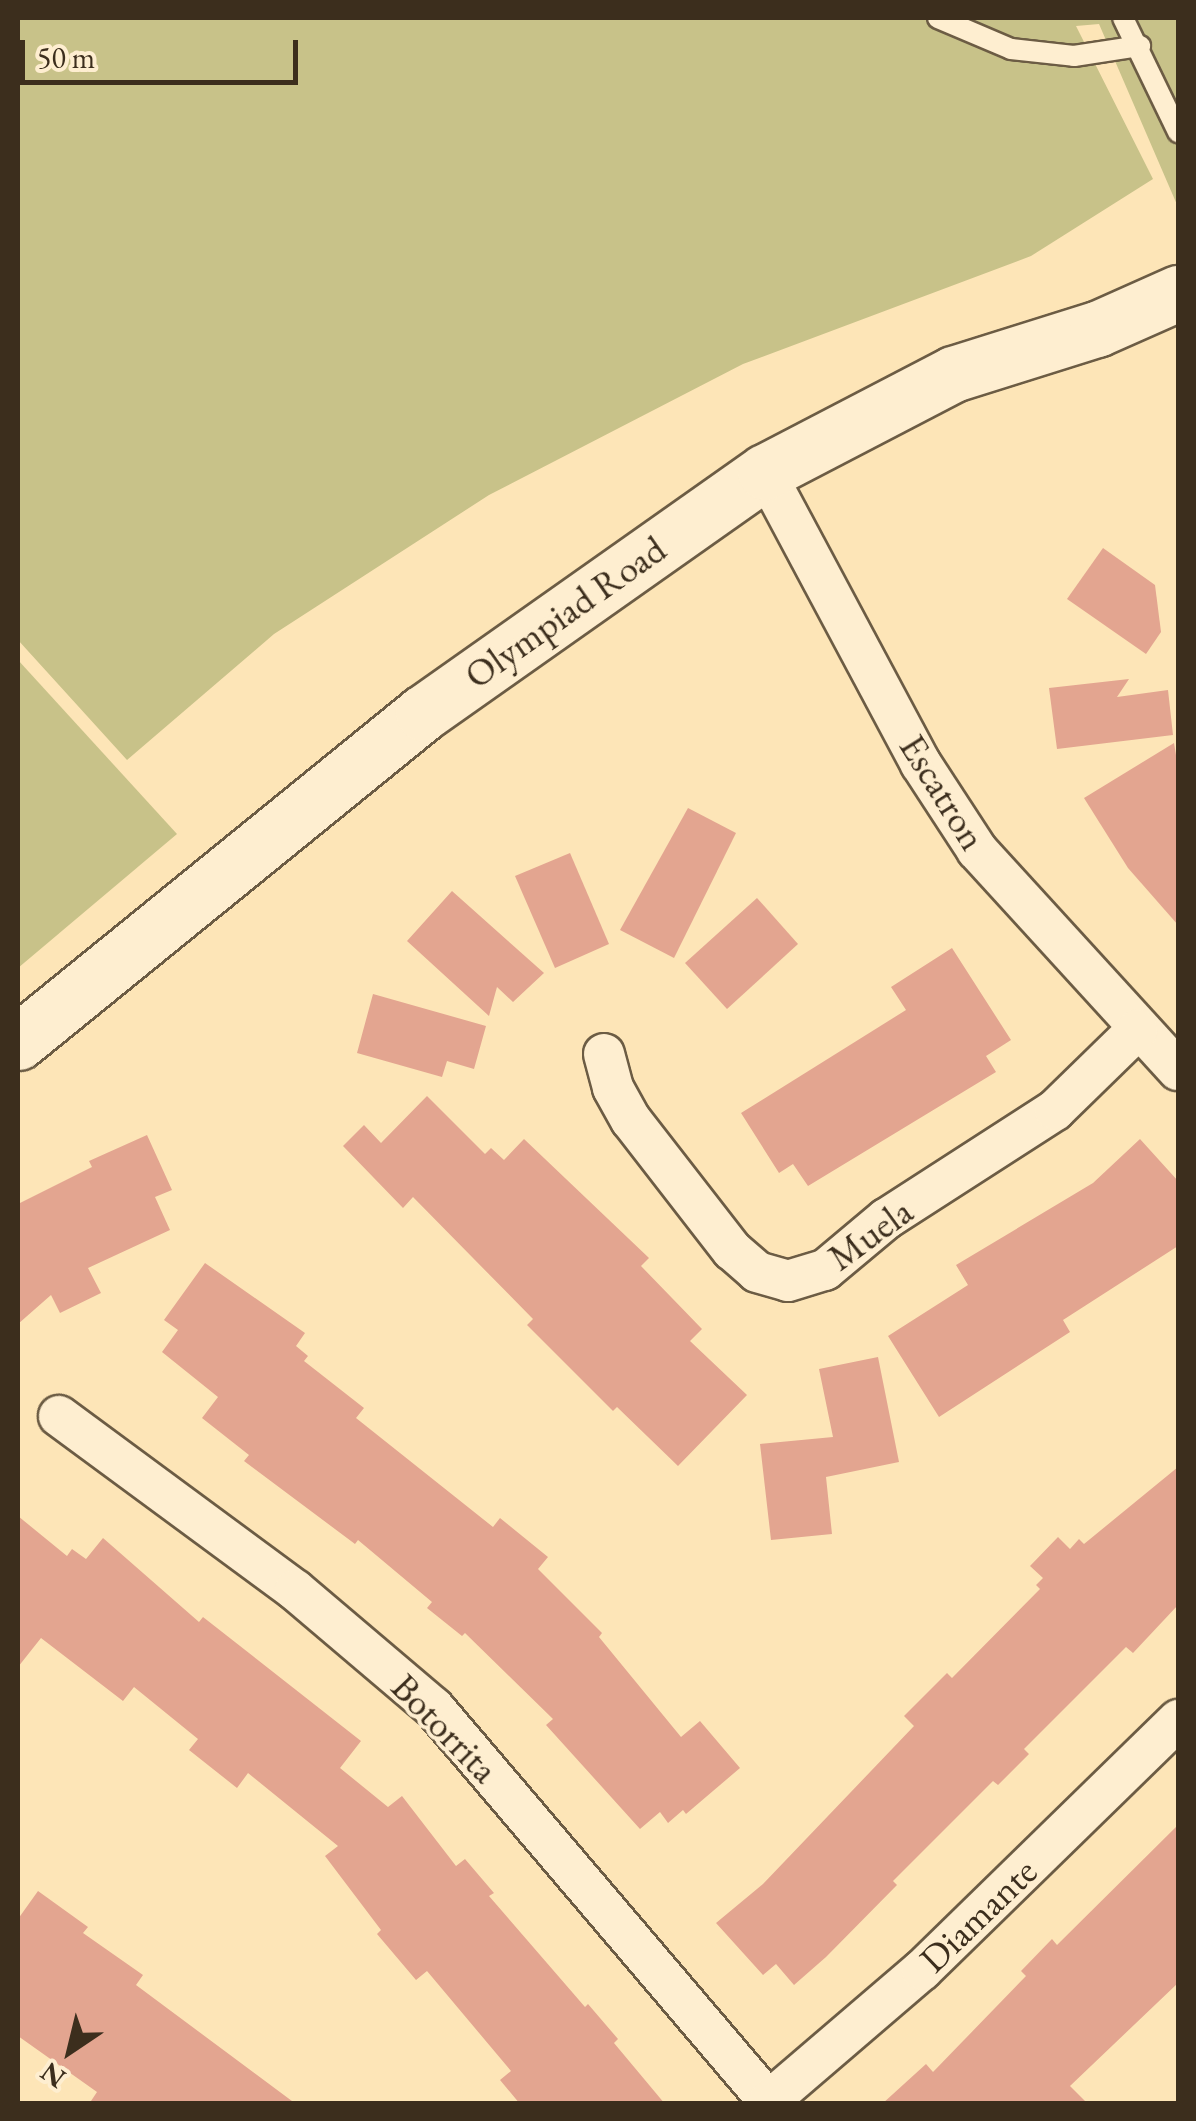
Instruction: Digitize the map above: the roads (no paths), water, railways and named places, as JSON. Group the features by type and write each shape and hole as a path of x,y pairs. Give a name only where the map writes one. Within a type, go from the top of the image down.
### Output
{"main road":[{"name":"Olympiad Road","path":"18,1042 423,713 765,472 953,374 1097,330 1178,293"}],"street":[{"name":"Escatron","path":"765,472 921,764 977,850 1178,1070"},
{"name":"Muela","path":"604,1054 613,1088 631,1120 732,1250 757,1272 788,1280 825,1270 886,1219 1055,1110 1138,1030"},
{"name":"Botorrita","path":"60,1416 295,1590 434,1708 770,2102"},
{"name":"Diamante","path":"770,2102 922,1970 1178,1720"}],"lane":[{"path":"938,18 1011,49 1074,56 1140,46"},
{"path":"1123,18 1140,46 1178,132"}]}
